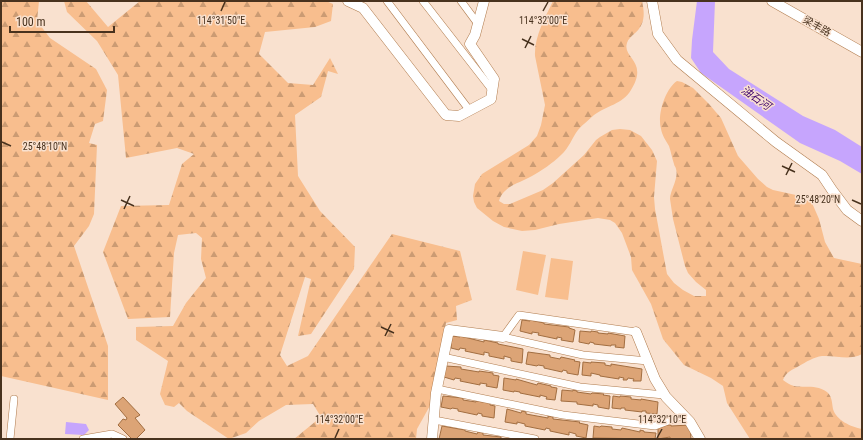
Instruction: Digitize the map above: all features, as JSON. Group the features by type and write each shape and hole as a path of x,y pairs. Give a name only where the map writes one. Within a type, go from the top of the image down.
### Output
{"street":[{"path":"348,1 365,4 446,115 459,116 491,99 493,91 494,80 470,44 478,24 484,1"},
{"path":"387,1 470,111"},
{"path":"423,1 493,91"},
{"path":"461,1 478,24"},
{"path":"652,1 658,34 677,60 776,142 822,175 847,210 862,221"},
{"name":"梁丰路","path":"772,1 862,52"},
{"path":"503,337 519,315 636,332 655,379 664,395 690,422 699,438"},
{"path":"432,439 437,389 449,330 503,337 583,355 648,361"},
{"path":"443,357 580,387 664,395"},
{"path":"437,389 562,415 655,426 684,415"},
{"path":"10,439 14,399"},
{"path":"434,420 534,439"},
{"path":"83,439 112,434 123,439"}],"green space":[{"path":"1,1 39,1 37,21 50,38 96,69 107,90 103,121 95,124 89,143 97,145 94,214 89,226 74,246 108,346 108,400 1,376"},
{"path":"64,1 86,1 108,27 140,1 326,1 333,4 331,21 315,27 265,32 259,54 288,83 313,85 330,58 338,74 328,71 321,97 295,115 298,176 320,211 355,247 354,269 311,334 298,336 311,279 305,277 280,355 287,366 308,356 392,234 460,251 472,300 456,306 457,320 446,323 432,402 417,429 416,439 294,439 321,417 313,404 286,405 259,421 246,433 229,439 187,411 179,403 174,407 165,405 160,394 168,361 136,340 136,327 173,326 186,303 206,278 201,259 202,238 196,233 178,235 174,253 170,317 128,319 103,252 121,206 169,205 182,164 194,154 177,148 126,158 118,75 97,41 67,12"},
{"path":"553,1 642,1 644,15 642,23 638,31 628,40 626,48 636,66 636,80 628,95 624,99 594,115 578,130 564,152 558,158 539,172 508,188 501,196 499,201 504,204 510,204 543,190 584,155 600,137 612,130 630,130 641,136 652,150 657,161 654,197 655,209 667,274 674,283 683,290 694,296 706,296 706,290 688,273 685,266 673,219 670,199 677,173 669,146 662,133 660,123 663,103 673,85 677,81 693,88 721,118 738,156 758,179 773,190 796,195 812,203 819,219 825,242 834,258 862,264 862,354 852,357 816,357 790,372 783,380 794,386 815,387 827,392 831,398 833,409 837,416 849,425 862,429 862,439 750,439 727,403 723,386 711,378 684,365 663,339 651,304 632,270 631,257 622,233 615,223 610,220 598,218 559,224 535,230 522,231 504,227 493,221 477,208 473,196 475,184 482,174 529,145 537,136 545,105 535,56 535,49 541,28"},
{"path":"523,251 546,255 538,295 516,290"},
{"path":"551,258 573,261 568,300 545,297"}],"water":[{"name":"油石河","path":"697,1 715,1 713,52 729,69 803,116 835,130 862,147 862,174 840,161 800,143 701,73 691,58"},
{"path":"66,422 86,424 89,430 84,435 65,434"}],"building":[{"path":"522,320 569,327 575,330 573,342 561,340 562,338 557,337 557,339 538,335 539,333 532,332 532,334 520,331"},
{"path":"580,331 591,331 625,336 624,348 615,347 616,345 611,346 594,344 590,342 589,344 579,342"},
{"path":"452,336 460,336 484,342 484,340 523,349 522,363 511,361 511,358 504,356 504,359 489,356 489,353 484,352 484,355 465,351 466,349 460,348 459,350 451,348"},
{"path":"528,352 550,355 550,357 560,359 561,357 580,362 578,375 567,373 567,371 563,370 562,372 544,368 544,366 526,364"},
{"path":"583,362 605,363 605,365 611,366 611,364 642,369 641,381 633,381 634,379 628,378 627,380 623,380 624,378 619,377 619,379 591,373 591,376 582,375"},
{"path":"446,366 461,367 461,369 493,373 493,375 499,376 497,388 486,386 487,384 480,383 480,385 460,381 461,379 455,378 454,380 444,377"},
{"path":"504,378 516,379 537,385 538,383 557,388 555,400 546,399 547,397 540,395 540,397 503,390"},
{"path":"562,390 573,390 577,392 604,394 603,395 610,396 609,409 598,407 598,405 593,404 593,406 577,404 577,402 561,401"},
{"path":"443,396 490,403 490,405 495,406 494,418 482,416 482,414 478,413 477,415 458,411 458,409 441,407"},
{"path":"613,396 631,397 631,399 658,402 657,414 646,413 646,411 625,410 625,408 612,408"},
{"path":"123,397 140,415 135,418 145,430 136,439 132,439 118,425 123,419 126,420 127,418 115,404"},
{"path":"507,409 521,413 522,411 526,412 526,414 548,418 548,416 553,417 553,419 580,422 579,423 588,425 586,438 576,436 576,434 569,432 569,435 550,431 550,429 546,428 545,430 525,426 525,424 517,422 517,424 505,422"},
{"path":"690,425 691,439 670,439 670,437 658,439 658,426"},
{"path":"442,426 465,430 477,434 478,432 483,433 483,435 501,437 501,439 439,439"},
{"path":"594,426 656,433 655,439 593,438"}]}
